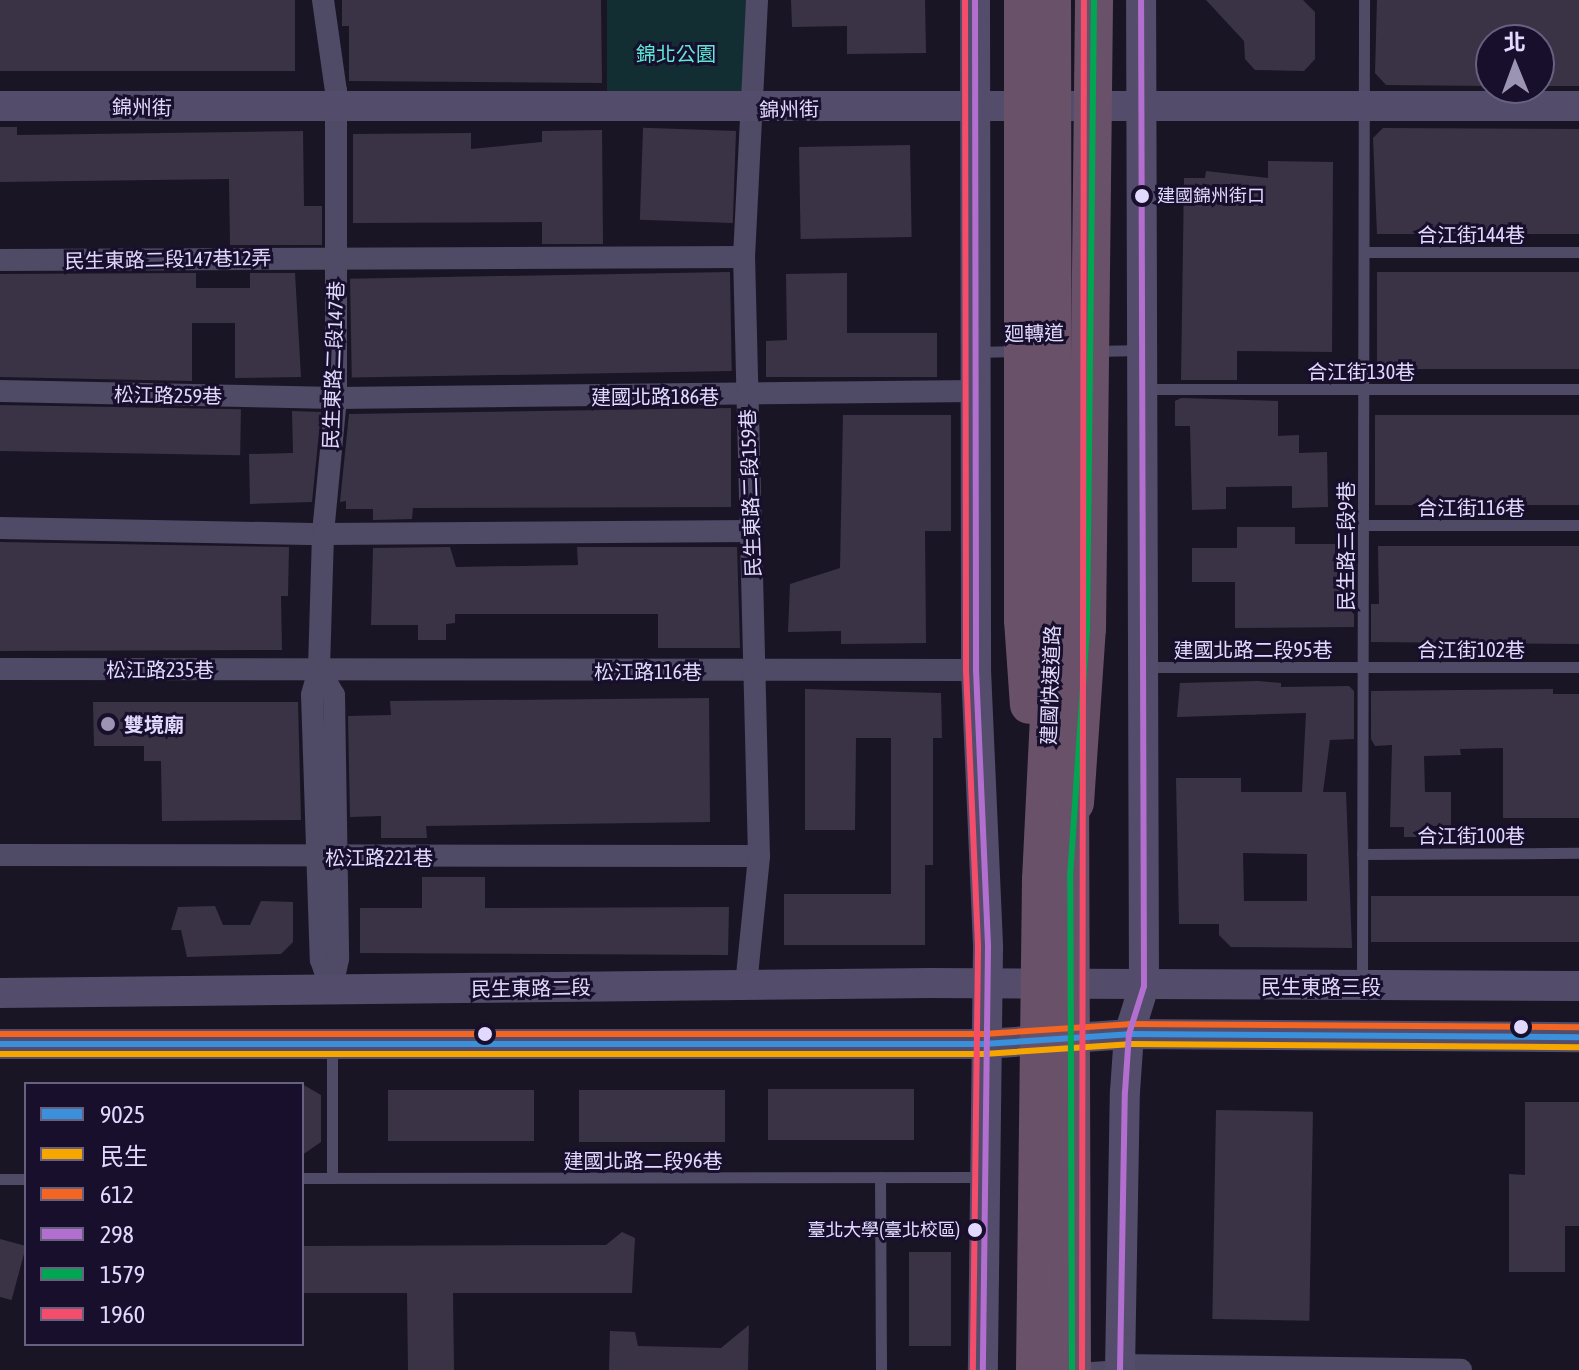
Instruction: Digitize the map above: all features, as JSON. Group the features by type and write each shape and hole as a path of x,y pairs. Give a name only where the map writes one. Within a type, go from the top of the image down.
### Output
{"highway":[{"path":"1023,0 1023,620 1056,879"},
{"name":"建國快速道路","path":"1052,0 1056,879 1072,1370"},
{"name":"建國快速道路","path":"1035,1370 1056,879 1074,0"},
{"path":"1056,879 1087,629 1094,0"}],"street":[{"name":"民生東路二段147巷","path":"323,0 336,91 333,107 336,398 323,534 319,670 312,695 328,857 321,960 332,992"},
{"name":"民生東路二段159巷","path":"746,985 759,856 758,671 746,395 744,257 755,110 757,0"},
{"path":"975,0 976,670 986,984 983,1370"},
{"path":"1141,0 1144,986 1129,1034 1120,1368 1461,1370"},
{"name":"錦州街","path":"0,106 755,110 1579,106"},
{"name":"民生東路二段147巷12弄","path":"0,260 744,257"},
{"name":"松江路259巷","path":"0,391 336,398"},
{"name":"建國北路186巷","path":"336,398 974,391"},
{"path":"0,528 323,534 751,531"},
{"name":"松江路235巷","path":"0,669 319,670"},
{"name":"松江路116巷","path":"319,670 976,670"},
{"name":"松江路221巷","path":"0,855 759,856"},
{"name":"民生東路三段","path":"1062,985 1579,986"},
{"name":"民生東路二段","path":"0,993 1062,985"},
{"path":"0,1044 984,1044 1129,1034 1579,1037"}],"lane":[{"name":"民生路三段9巷","path":"1362,986 1364,0"},
{"name":"合江街144巷","path":"1364,252 1579,252"},
{"name":"廻轉道","path":"975,352 1142,350"},
{"name":"合江街130巷","path":"1143,389 1579,389"},
{"name":"合江街116巷","path":"1363,525 1579,525"},
{"name":"建國北路二段95巷","path":"1143,667 1363,667"},
{"name":"合江街102巷","path":"1363,667 1579,667"},
{"name":"合江街100巷","path":"1362,854 1579,853"},
{"path":"332,1044 332,1178"},
{"path":"880,1177 881,1370"},
{"name":"建國北路二段96巷","path":"304,1178 984,1177"},
{"path":"0,1179 24,1179"},
{"path":"1057,1370 1120,1368"}],"green space":[{"name":"錦北公園","path":"607,0 746,0 746,106 607,106"}],"building":[{"path":"0,0 295,0 295,71 0,71"},
{"path":"342,0 601,0 602,83 349,81 349,26 342,26"},
{"path":"791,0 925,0 926,53 847,54 847,26 792,27"},
{"path":"1206,0 1303,0 1315,12 1315,59 1304,71 1255,70 1245,59 1244,41"},
{"path":"1377,0 1579,0 1579,86 1555,86 1555,24 1475,24 1475,86 1386,85 1375,73"},
{"path":"0,127 17,127 17,135 303,131 304,206 322,206 322,245 230,245 229,179 0,182"},
{"path":"643,128 736,131 733,223 640,220"},
{"path":"1383,128 1579,129 1579,234 1377,234 1373,138"},
{"path":"602,130 603,244 542,244 542,222 353,223 353,134 471,133 471,149 542,142 542,131"},
{"path":"910,145 912,237 801,239 799,147"},
{"path":"1268,161 1333,162 1332,352 1237,351 1237,380 1181,380 1184,178 1205,178 1206,171 1268,178"},
{"path":"730,272 732,371 352,378 350,279"},
{"path":"1377,272 1579,272 1579,369 1377,369"},
{"path":"196,273 196,288 250,288 250,273 295,273 301,377 235,378 235,323 192,323 192,381 0,377 0,274"},
{"path":"847,273 847,333 937,333 937,377 766,377 766,341 787,340 786,274"},
{"path":"1181,398 1278,401 1278,436 1299,435 1299,453 1327,452 1328,507 1292,508 1292,486 1226,487 1226,509 1192,510 1190,426 1175,426 1175,401"},
{"path":"0,405 241,409 240,455 0,451"},
{"path":"731,408 731,507 413,508 412,519 373,520 373,509 346,509 346,501 340,502 349,414"},
{"path":"292,411 321,412 312,502 250,504 249,454 293,453"},
{"path":"843,415 951,415 951,531 925,531 926,643 841,644 841,631 788,632 790,584 840,568"},
{"path":"1375,415 1579,415 1579,505 1375,505"},
{"path":"1237,527 1295,527 1295,544 1339,544 1340,603 1354,603 1354,627 1235,628 1235,582 1192,582 1192,548 1237,548"},
{"path":"0,542 289,547 288,596 281,596 282,650 0,651"},
{"path":"1378,546 1579,546 1579,644 1371,642 1371,604 1379,604"},
{"path":"450,547 456,567 578,565 577,547 737,547 740,648 658,648 658,614 455,614 455,623 446,624 446,640 418,640 418,625 371,625 373,548"},
{"path":"1258,681 1281,683 1281,687 1349,686 1354,691 1354,739 1330,740 1323,792 1346,792 1352,948 1231,947 1219,935 1219,924 1179,924 1176,778 1241,778 1241,792 1302,792 1306,713 1177,717 1180,683","holes":["1243,853 1307,854 1307,901 1244,901"]},
{"path":"805,689 941,693 942,738 933,738 933,865 925,865 925,945 784,945 784,894 891,894 891,738 856,738 855,830 805,830"},
{"path":"1553,689 1553,694 1579,694 1579,818 1503,818 1503,748 1460,749 1461,755 1424,756 1425,792 1451,792 1451,826 1425,826 1425,837 1404,837 1404,827 1390,827 1392,745 1375,746 1371,739 1371,691"},
{"path":"709,698 710,822 426,826 427,838 381,838 381,816 350,817 348,716 391,715 390,701"},
{"path":"93,702 298,702 301,820 162,821 161,761 144,761 144,746 94,746"},
{"path":"422,877 485,877 485,908 729,907 728,955 360,953 360,908 422,908"},
{"path":"1371,896 1579,896 1579,942 1371,942"},
{"path":"261,901 293,902 293,942 281,954 187,957 181,930 171,930 178,907 215,906 223,925 250,925"},
{"path":"304,1085 321,1095 321,1142 304,1154"},
{"path":"768,1089 914,1089 914,1140 768,1140"},
{"path":"388,1090 534,1090 534,1141 388,1141"},
{"path":"579,1090 725,1090 725,1142 579,1142"},
{"path":"1525,1102 1579,1102 1579,1226 1565,1226 1565,1272 1509,1272 1509,1174 1525,1175"},
{"path":"1216,1110 1313,1112 1309,1321 1212,1319"},
{"path":"622,1232 635,1238 632,1293 453,1293 454,1370 408,1370 407,1293 304,1293 304,1246 606,1245"},
{"path":"0,1239 24,1245 24,1254 12,1300 0,1297"},
{"path":"909,1252 951,1252 951,1346 909,1346"},
{"path":"749,1325 748,1370 609,1370 610,1331 635,1332 638,1346 721,1348"}],"transit line":[{"name":"1960","path":"965,0 966,670 978,948 973,1370"},
{"name":"298","path":"975,0 976,670 988,948 983,1370"},
{"name":"1960","path":"1082,1370 1084,0"},
{"name":"1579","path":"1072,1370 1070,877 1087,629 1094,0"},
{"name":"298","path":"1120,1370 1125,1092 1129,1034 1144,986 1141,0"},
{"name":"612","path":"0,1034 984,1034 1129,1024 1579,1027"},
{"name":"9025","path":"0,1044 984,1044 1129,1034 1579,1037"},
{"name":"民生","path":"0,1054 984,1054 1129,1044 1579,1047"}],"place":[{"name":"建國錦州街口","path":"1142,196"},
{"name":"雙境廟","path":"108,724"},
{"name":"臺北大學(臺北校區)","path":"975,1230"}]}
